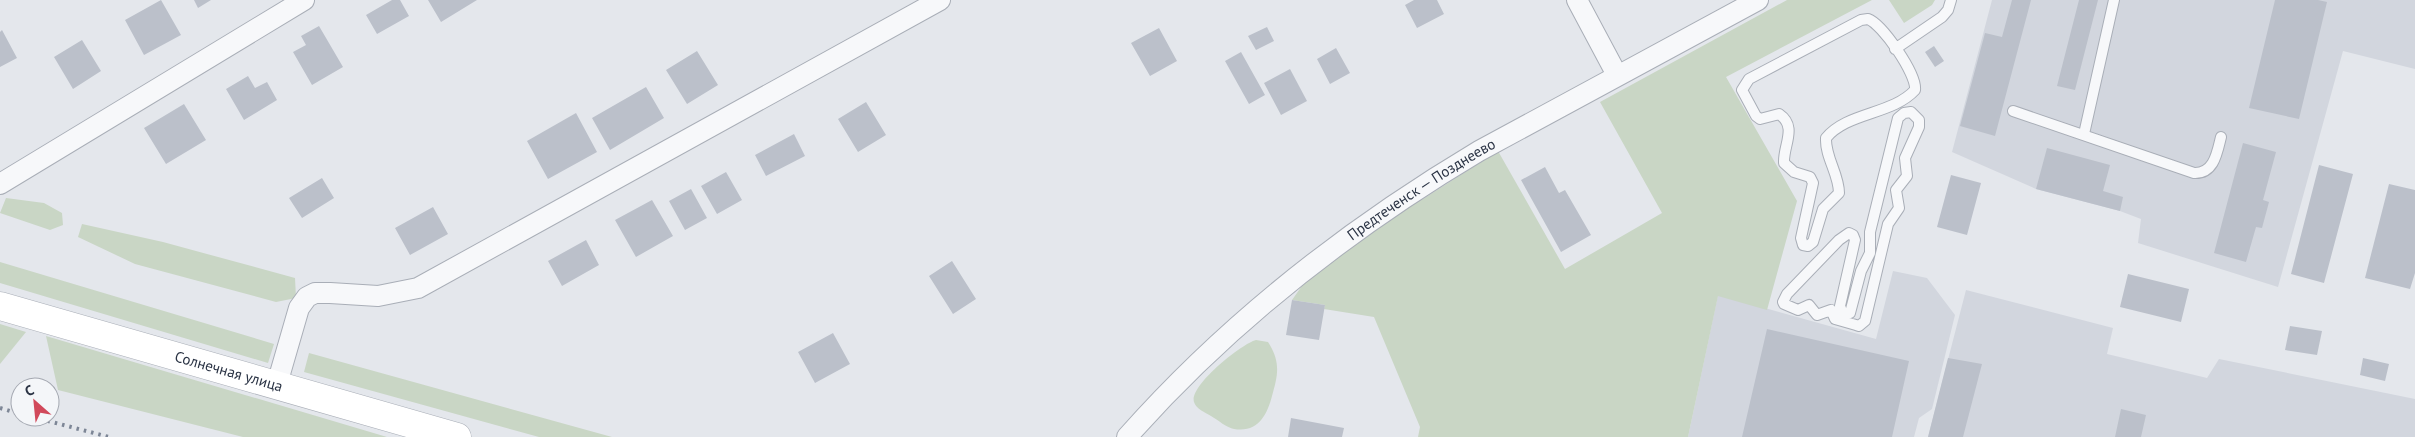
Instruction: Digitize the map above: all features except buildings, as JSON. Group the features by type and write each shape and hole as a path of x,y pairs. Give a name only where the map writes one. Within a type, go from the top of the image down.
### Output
{"street":[{"path":"0,184 304,0"},
{"path":"277,384 299,308 307,297 315,293 378,296 418,288 940,0"},
{"path":"1577,0 1617,75"},
{"name":"Предтеченск — Позднеево","path":"1127,437 1176,384 1269,301 1354,233 1444,172 1617,75 1758,0"},
{"name":"Солнечная улица","path":"0,306 457,437"}],"lane":[{"path":"1895,49 1942,17 1948,10 1951,0"},
{"path":"2084,134 2114,0"},
{"path":"1868,18 1873,21 1895,49 1914,77 1915,90 1901,100 1839,127 1826,138 1826,147 1839,185 1839,193 1823,209 1813,242 1808,246 1803,245 1801,238 1813,183 1810,177 1794,172 1784,163 1789,126 1783,117 1779,114 1760,119 1756,116 1744,97 1742,90 1744,84 1749,79 1868,18"},
{"path":"2013,111 2194,173 2202,173 2209,169 2214,160 2221,137"},
{"path":"1911,112 1916,115 1920,127 1905,158 1907,176 1896,190 1900,208 1888,224 1865,321 1859,326 1840,321 1835,319 1831,310 1817,315 1809,305 1798,310 1790,308 1783,302 1787,294 1839,240 1849,233 1854,235 1855,240 1840,306 1843,314 1850,313 1861,271 1870,253 1870,232 1898,118 1904,113 1911,112"}],"shaded area":[{"path":"1992,0 2415,0 2415,69 2343,51 2278,287 2138,243 2141,219 2120,211 2036,189 1952,152"},
{"path":"1893,271 1927,278 1955,315 1932,409 1919,418 1914,437 1688,437 1718,295 1876,339"},
{"path":"1966,290 2113,328 2107,354 2207,378 2219,359 2415,399 2415,437 1928,437"}],"green space":[{"path":"1787,0 1872,0 1726,77 1797,201 1767,310 1718,296 1688,437 1418,437 1420,427 1374,317 1324,309 1325,305 1292,300 1304,283 1401,207 1423,199 1498,151 1565,269 1662,213 1600,102"},
{"path":"1889,0 1935,0 1932,5 1904,23"},
{"path":"6,198 44,203 62,213 63,225 50,230 0,213"},
{"path":"82,224 163,242 295,278 296,298 276,302 135,264 78,237"},
{"path":"0,262 274,344 268,363 0,283"},
{"path":"0,324 26,332 0,364"},
{"path":"46,336 387,437 243,437 60,391 60,377 55,377"},
{"path":"1256,340 1268,342 1272,349 1277,362 1276,382 1267,410 1260,421 1249,428 1242,430 1234,429 1225,426 1199,409 1194,402 1195,395 1199,386 1218,366 1239,349"},
{"path":"309,353 612,437 539,437 304,372"}],"railway":[{"path":"0,408 10,411"},
{"path":"60,424 109,437"}]}
